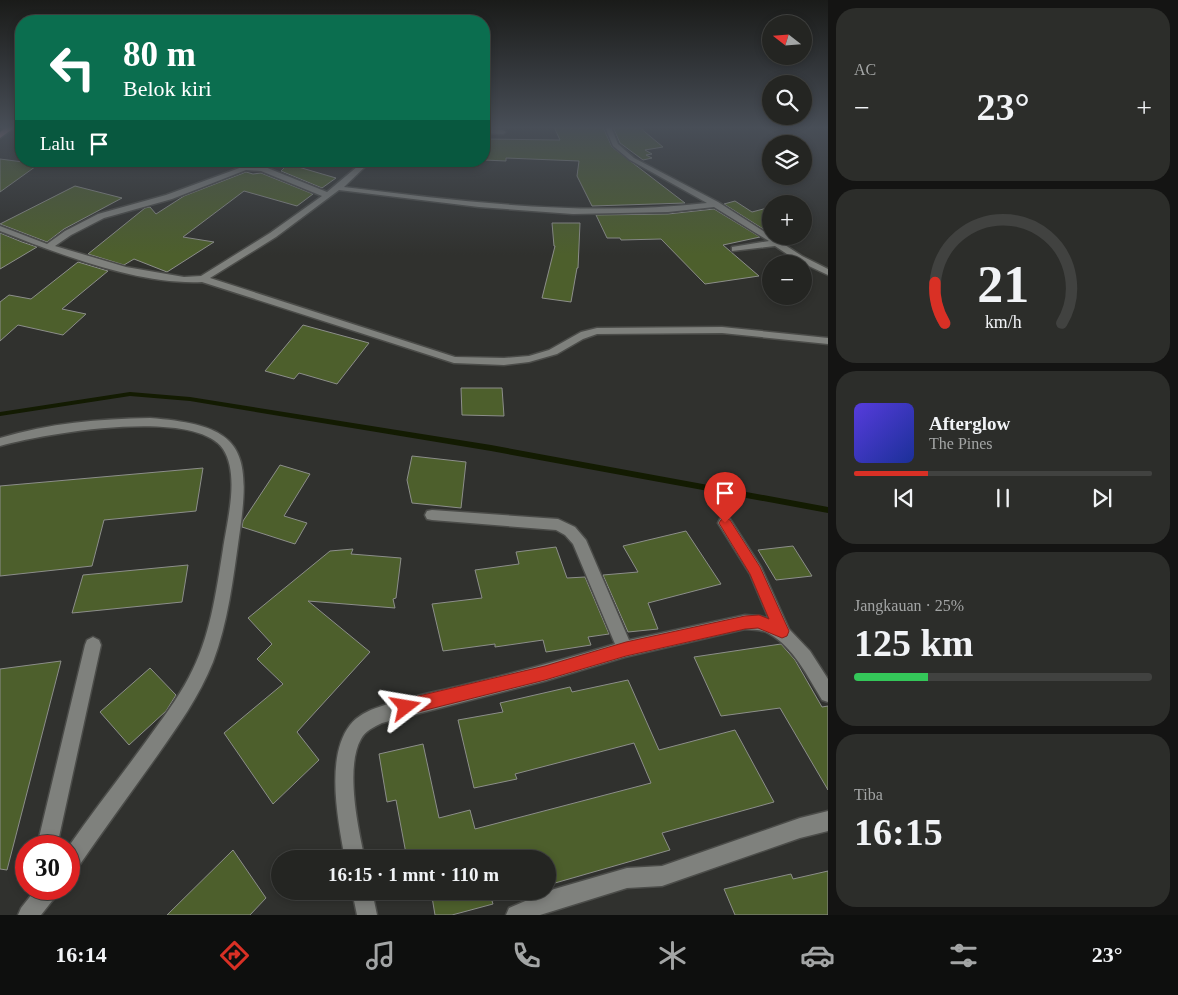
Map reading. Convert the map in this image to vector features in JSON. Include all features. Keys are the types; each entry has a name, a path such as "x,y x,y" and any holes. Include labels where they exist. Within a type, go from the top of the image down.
{"street":[{"path":"48,247 68,233 101,216 169,197 239,170"},
{"path":"264,170 327,195"},
{"path":"203,279 273,235 338,188 358,170"},
{"path":"652,170 715,204 762,233"},
{"path":"338,188 484,206 571,212 628,212 690,208 715,204"},
{"path":"0,228 48,247 125,270 184,280 203,279 454,360 480,362 537,358 588,333 597,331 722,330 828,341"},
{"path":"735,249 762,245"},
{"path":"779,245 799,258 828,272"},
{"path":"0,442 61,428 130,422 184,426 205,430 217,436 226,445 236,467 238,491 223,601 217,630 207,657 185,700 80,847"},
{"path":"432,515 558,525 570,531 579,540 592,567 626,649"},
{"path":"725,523 756,571 782,631"},
{"path":"354,850 346,803 346,766 349,748 354,734 365,723 380,715 545,673 626,649 745,622 759,621 782,631 792,641 828,694"},
{"path":"50,835 93,645"},
{"path":"516,915 551,900 627,878 662,876 800,828 828,821"},
{"path":"30,913 34,900"},
{"path":"30,913 40,900"},
{"path":"364,900 367,915"}],"building":[{"path":"0,170 31,170 0,192"},
{"path":"308,170 336,178 322,188 281,171"},
{"path":"578,170 642,170 685,203 592,206 577,176"},
{"path":"246,172 253,174 261,173 313,194 297,206 244,191 183,237 214,242 167,272 134,259 124,265 88,254 145,208 150,207 156,214 184,196"},
{"path":"75,186 122,198 64,229 47,242 0,224"},
{"path":"735,201 752,212 762,209 762,228 724,204"},
{"path":"714,209 760,237 723,245 759,276 705,284 661,239 621,240 620,238 607,238 596,215 668,214"},
{"path":"552,223 580,223 578,268 571,302 542,298 555,246"},
{"path":"0,233 22,242 37,247 0,269"},
{"path":"78,262 108,271 62,309 86,314 63,335 18,325 0,341 0,302 9,295 31,299"},
{"path":"303,325 369,343 337,384 299,373 294,379 265,371"},
{"path":"461,388 502,388 504,416 462,415"},
{"path":"412,456 466,462 461,508 412,503 407,480"},
{"path":"280,465 310,474 284,516 307,523 295,544 242,527 243,521"},
{"path":"203,468 196,511 104,520 92,566 0,576 0,486"},
{"path":"686,531 721,584 648,603 658,629 628,632 603,575 638,572 623,546"},
{"path":"793,546 812,576 776,580 758,550"},
{"path":"556,547 567,578 585,577 609,634 588,637 591,645 546,652 543,640 495,647 495,644 443,651 432,604 482,598 475,570 519,564 516,552"},
{"path":"353,549 351,554 401,558 396,598 393,599 395,608 308,601 370,652 297,732 319,760 273,804 224,733 283,684 257,659 272,644 248,618 330,551"},
{"path":"188,565 182,602 72,613 83,575"},
{"path":"781,644 795,660 822,707 828,706 828,790 780,708 721,716 694,657"},
{"path":"61,661 7,870 0,869 0,669"},
{"path":"150,668 176,695 166,711 129,745 100,712"},
{"path":"628,680 659,750 735,730 774,802 662,833 670,850 556,883 556,850 405,850 396,800 387,802 379,754 423,744 439,818 470,810 475,829 651,783 634,743 515,774 517,779 474,788 458,720 503,712 500,703 570,687 572,692"},
{"path":"233,850 266,898 250,915 167,915"},
{"path":"828,871 828,915 735,915 724,889 791,874 793,879"},
{"path":"432,900 495,900 492,901 493,904 452,915 435,915"}],"waterway":[{"path":"0,414 130,394 190,399 491,448 828,510"}],"route":[{"path":"406,707 545,673 626,649 745,622 759,621 782,631 756,571 741,545 725,523"}]}
